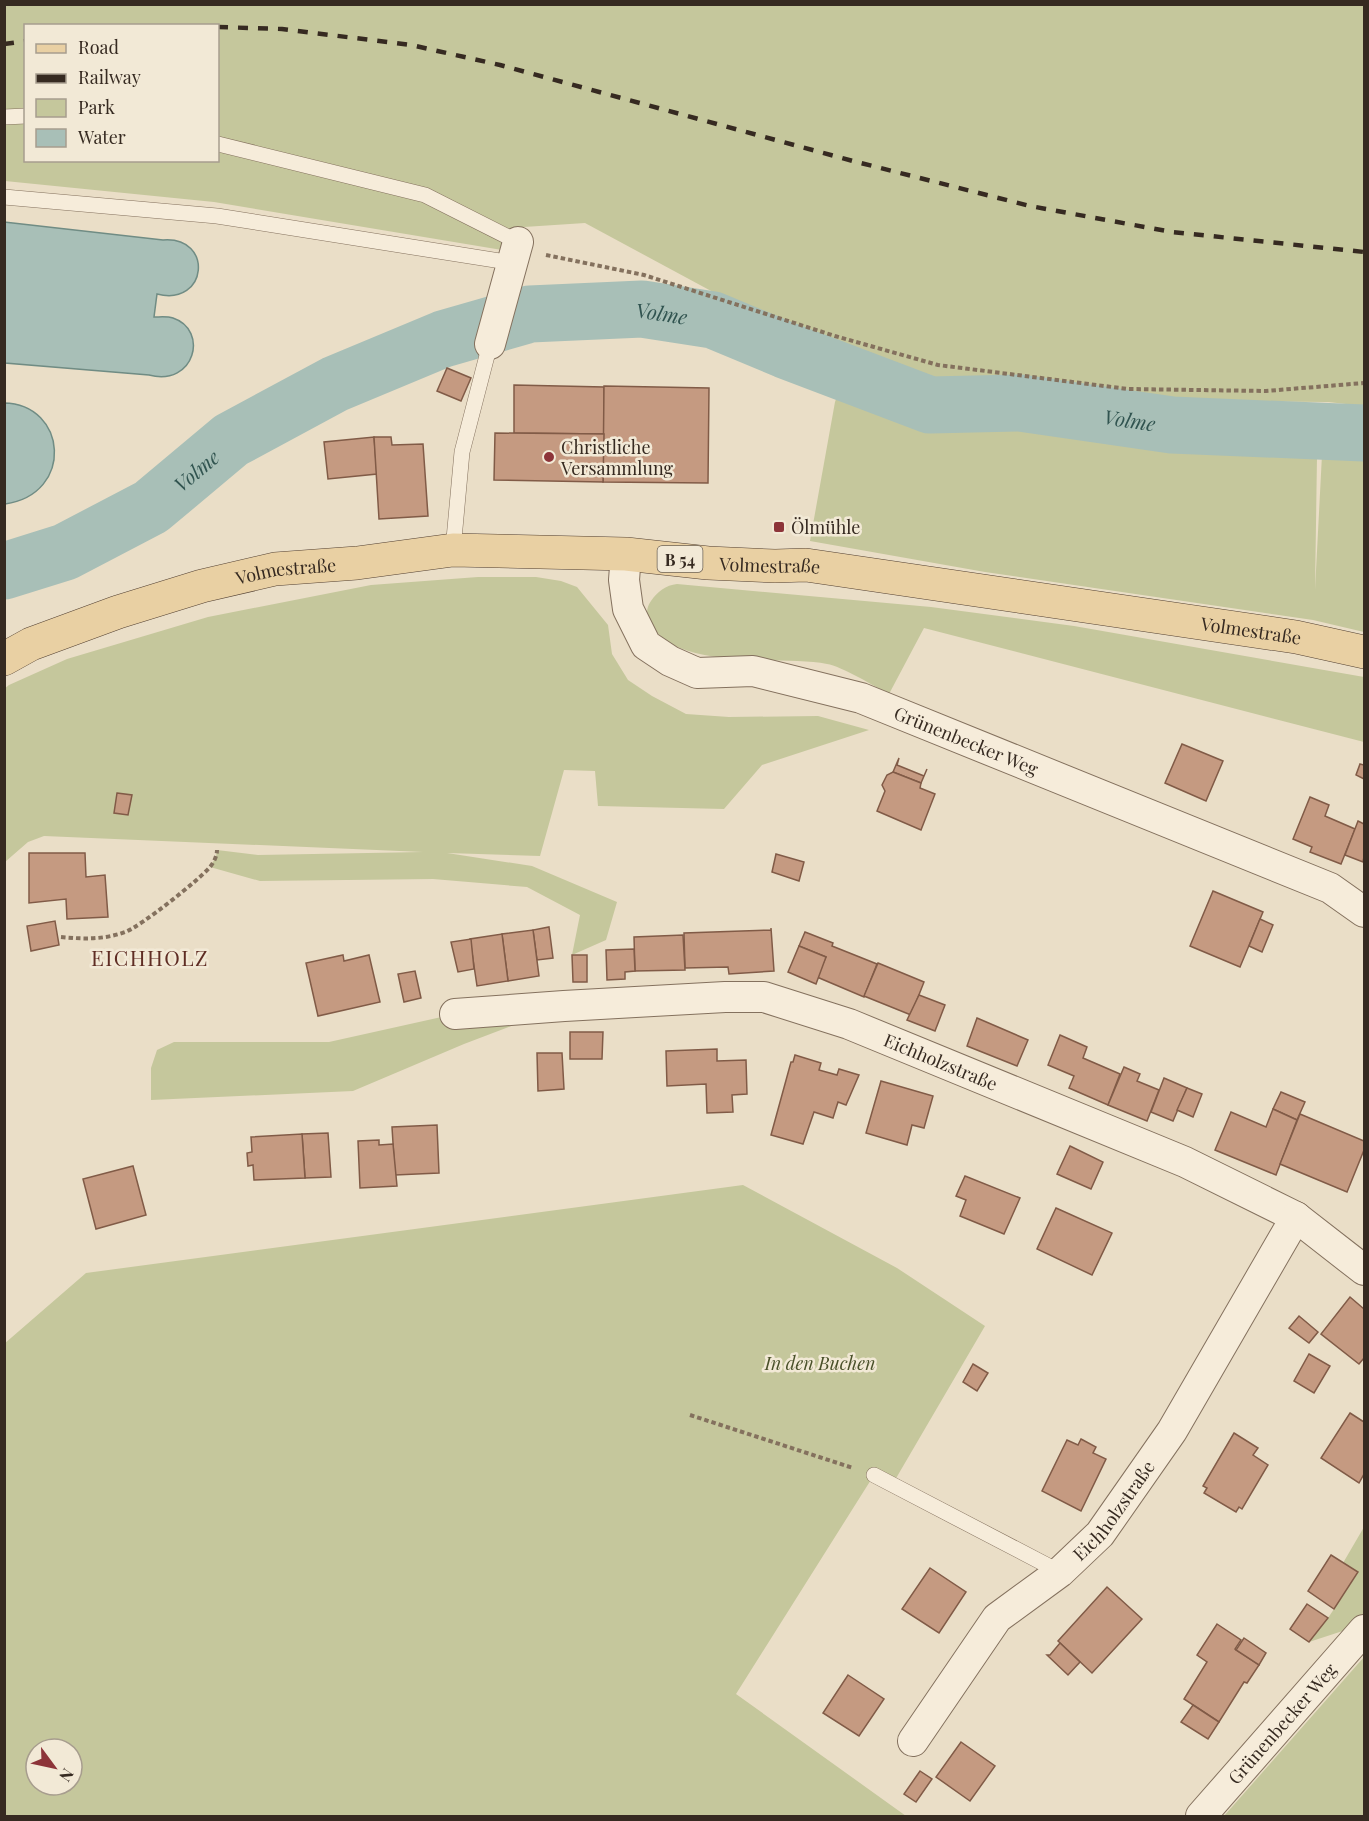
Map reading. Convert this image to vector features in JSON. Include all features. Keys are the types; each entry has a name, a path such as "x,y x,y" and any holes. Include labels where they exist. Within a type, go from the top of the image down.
{"main road":[{"name":"Volmestraße","path":"4,659 31,644 118,612 213,584 275,569 357,563 453,550 626,554 708,562 806,565 1296,637 1365,652"}],"street":[{"path":"490,344 513,263"},
{"name":"Grünenbecker Weg","path":"626,554 624,580 628,609 646,645 670,661 697,673 753,671 861,698 1330,888 1365,912"},
{"name":"Eichholzstraße","path":"455,1014 725,997 764,997 849,1024 1175,1158 1296,1218 1365,1270"},
{"name":"Eichholzstraße","path":"913,1741 997,1618 1060,1572 1100,1533 1172,1431 1296,1218"},
{"name":"Grünenbecker Weg","path":"1201,1816 1365,1630"}],"lane":[{"path":"4,117 24,116"},
{"path":"219,144 425,195 513,263"},
{"path":"4,196 217,216 513,263"},
{"path":"453,550 462,452 490,344"},
{"path":"874,1475 1060,1572"}],"path":[{"path":"513,263 551,257 644,275 824,333 938,365 1128,389 1266,391 1365,383"},
{"path":"61,937 91,940 127,932 173,899 210,867 217,850"},
{"path":"690,1415 874,1475"}],"green space":[{"path":"4,5 1364,5 1364,406 1328,402 1133,400 929,381 789,333 585,223 524,227 508,251 214,202 5,181"},
{"path":"841,385 916,418 1016,409 1062,423 1317,457 1315,590 1324,416 1364,422 1364,632 1313,620 985,572 810,541 835,402"},
{"path":"478,577 536,577 561,581 577,587 608,625 612,654 628,680 686,714 729,717 818,716 869,730 762,765 724,809 598,806 595,771 564,770 540,856 447,853 532,866 617,902 606,940 572,955 580,915 527,887 433,879 260,881 210,867 217,850 258,855 423,852 44,836 28,842 5,862 4,689 9,685 67,659 208,617 371,585"},
{"path":"677,584 931,607 1074,626 1364,677 1364,742 924,628 889,694 849,672 827,664 704,655 681,648 663,638 650,622 647,609 653,598 666,587"},
{"path":"564,1006 464,1044 353,1091 151,1100 151,1068 157,1050 174,1042 329,1042 455,1014"},
{"name":"In den Buchen","path":"743,1185 897,1268 985,1326 895,1480 874,1475 736,1694 906,1816 5,1816 4,1344 86,1273"},
{"path":"1364,1527 1364,1624 1309,1642 1358,1573 1343,1563"},
{"path":"1364,1657 1364,1816 1224,1816"}],"water":[{"path":"4,222 179,242 191,249 197,259 198,270 195,282 187,290 174,295 157,294 154,317 173,318 184,324 191,334 192,356 186,365 177,373 165,376 5,363"},
{"path":"4,403 25,407 41,418 50,433 54,450 52,468 43,484 28,497 5,504"}],"building":[{"path":"447,368 471,378 461,401 437,391"},
{"path":"514,385 604,387 604,434 514,433"},
{"path":"604,386 709,388 708,483 603,482"},
{"name":"Christliche Versammlung","path":"495,433 604,434 603,482 494,480"},
{"path":"374,437 377,474 328,479 324,442"},
{"path":"374,437 391,437 392,445 423,444 428,516 379,519"},
{"path":"1182,744 1223,761 1206,801 1165,783"},
{"path":"899,758 897,765 924,776 921,783 893,772"},
{"path":"1360,764 1364,765 1364,779 1356,775"},
{"path":"893,772 921,783 920,788 935,794 921,830 877,811 885,791 882,785 887,775"},
{"path":"117,793 132,795 128,815 114,813"},
{"path":"1310,797 1329,805 1325,816 1355,829 1341,864 1310,852 1312,847 1293,839"},
{"path":"1358,821 1364,824 1363,862 1345,855"},
{"path":"29,853 85,853 86,877 105,875 108,917 67,919 66,899 29,903"},
{"path":"776,854 804,862 799,881 772,872"},
{"path":"1213,891 1263,912 1240,967 1190,946"},
{"path":"1260,919 1273,925 1262,952 1249,946"},
{"path":"55,921 59,945 31,951 27,926"},
{"path":"549,927 553,958 537,960 533,930"},
{"path":"771,928 774,971 729,974 728,967 685,968 684,933 771,930"},
{"path":"533,930 539,976 508,981 502,934"},
{"path":"805,932 833,943 832,946 877,964 864,997 817,977 826,957 799,946"},
{"path":"502,934 508,981 477,986 470,939"},
{"path":"683,935 685,970 635,971 634,937"},
{"path":"471,939 474,969 458,972 451,942"},
{"path":"799,946 826,957 816,984 788,972"},
{"path":"634,949 635,971 625,972 625,979 607,980 606,950"},
{"path":"343,955 344,961 369,955 380,1002 318,1016 306,963"},
{"path":"572,955 587,955 587,982 573,982"},
{"path":"878,963 924,982 911,1015 864,996"},
{"path":"415,971 421,998 404,1002 398,974"},
{"path":"919,995 945,1005 935,1031 907,1020"},
{"path":"977,1018 1028,1040 1017,1066 967,1046"},
{"path":"570,1032 603,1032 602,1059 570,1059"},
{"path":"1060,1035 1087,1047 1083,1058 1120,1074 1108,1105 1069,1088 1074,1076 1048,1065"},
{"path":"717,1049 717,1061 746,1060 747,1094 732,1095 733,1112 707,1113 706,1084 667,1086 666,1051"},
{"path":"537,1053 562,1053 564,1089 538,1091"},
{"path":"795,1055 821,1063 819,1070 837,1075 839,1069 859,1075 846,1105 838,1102 833,1118 814,1112 803,1144 771,1135 791,1062"},
{"path":"1124,1067 1140,1074 1137,1081 1159,1090 1147,1121 1108,1105"},
{"path":"1164,1078 1187,1088 1173,1121 1151,1112"},
{"path":"881,1081 933,1096 924,1128 912,1125 907,1145 866,1133"},
{"path":"1187,1088 1202,1094 1193,1117 1177,1110"},
{"path":"1281,1092 1305,1102 1297,1120 1273,1109"},
{"path":"1273,1109 1297,1120 1276,1175 1215,1150 1231,1112 1266,1127"},
{"path":"1300,1114 1364,1141 1364,1150 1347,1192 1280,1164"},
{"path":"437,1125 439,1173 395,1175 392,1127"},
{"path":"328,1133 331,1177 305,1178 302,1134"},
{"path":"302,1134 305,1178 254,1180 253,1165 248,1166 247,1153 252,1152 251,1137"},
{"path":"379,1140 379,1145 393,1144 397,1186 360,1188 358,1141"},
{"path":"1070,1146 1103,1162 1091,1189 1057,1174"},
{"path":"133,1166 146,1215 96,1229 83,1179"},
{"path":"965,1176 1020,1198 1004,1234 960,1216 966,1200 956,1196"},
{"path":"1056,1208 1112,1233 1092,1275 1037,1249"},
{"path":"1350,1297 1364,1309 1364,1358 1359,1364 1321,1334"},
{"path":"1299,1316 1318,1332 1309,1343 1289,1328"},
{"path":"1309,1354 1330,1366 1314,1393 1294,1381"},
{"path":"973,1364 988,1373 977,1391 963,1382"},
{"path":"1350,1413 1364,1422 1364,1474 1359,1483 1321,1458"},
{"path":"1234,1433 1258,1448 1253,1455 1268,1465 1242,1509 1239,1507 1236,1512 1204,1493 1207,1488 1203,1486"},
{"path":"1081,1439 1096,1447 1093,1453 1106,1459 1081,1511 1042,1491 1067,1440 1078,1445"},
{"path":"1331,1555 1358,1572 1334,1609 1308,1591"},
{"path":"930,1568 966,1592 939,1633 902,1609"},
{"path":"1107,1587 1142,1619 1092,1673 1058,1641"},
{"path":"1307,1604 1328,1618 1309,1642 1290,1629"},
{"path":"1217,1624 1241,1640 1235,1649 1259,1665 1247,1683 1244,1682 1219,1722 1184,1699 1207,1662 1197,1655"},
{"path":"1244,1638 1266,1653 1259,1665 1236,1650"},
{"path":"1060,1643 1080,1662 1068,1675 1047,1655 1050,1655"},
{"path":"848,1675 884,1699 859,1736 823,1713"},
{"path":"1193,1705 1219,1722 1208,1739 1181,1722"},
{"path":"961,1742 995,1766 970,1801 936,1777"},
{"path":"920,1771 932,1779 916,1802 904,1794"}],"waterway":[{"name":"Volme","path":"4,571 65,552 151,507 231,440 335,384 443,339 530,314 642,309 713,320 930,405 1020,403 1172,425 1364,433"}],"railway":[{"path":"219,27 282,29 411,45 500,65 853,161 1030,206 1172,232 1364,252"},
{"path":"4,44 24,41"}],"place":[{"name":"Christliche Versammlung","path":"549,457"},
{"name":"Ölmühle","path":"779,527"}],"district":[{"name":"EICHHOLZ","path":"150,957"}]}
